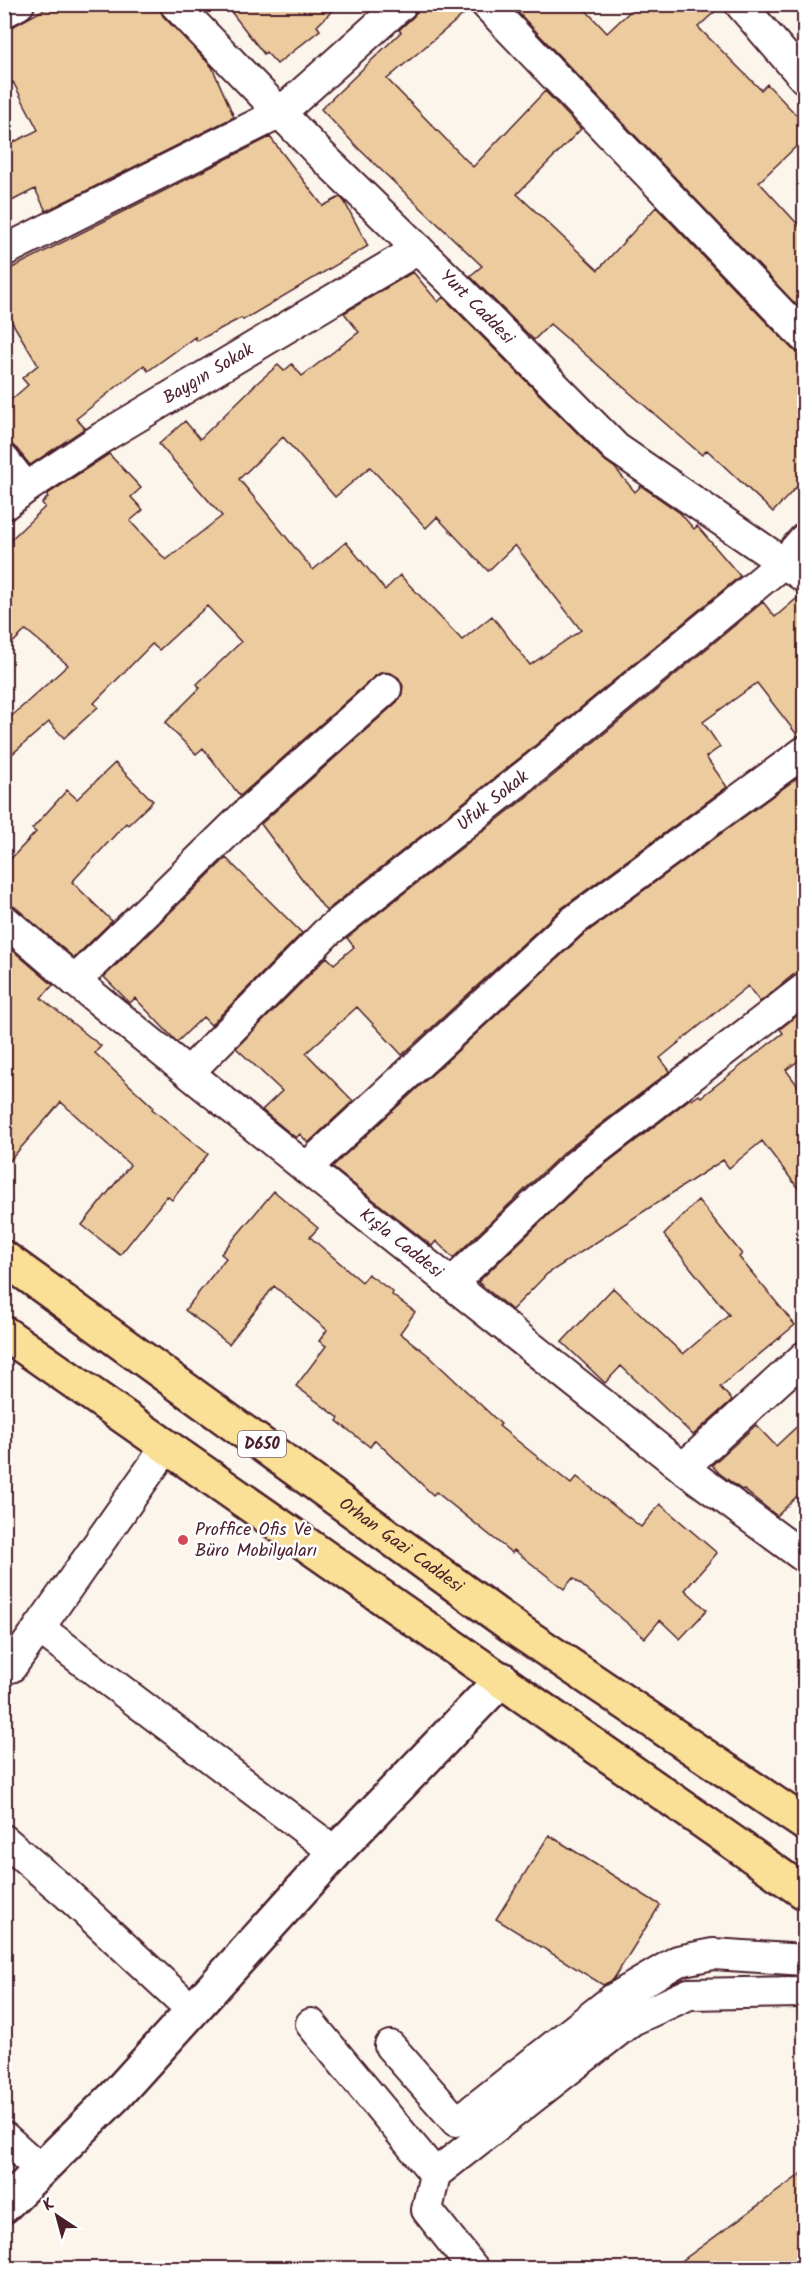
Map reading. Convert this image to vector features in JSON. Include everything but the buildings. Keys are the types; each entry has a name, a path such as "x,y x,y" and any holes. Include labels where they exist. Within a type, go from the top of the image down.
{"main road":[{"name":"Orhan Gazi Caddesi","path":"4,1258 519,1631 804,1823"},
{"path":"4,1333 804,1892"}],"street":[{"path":"4,12 19,4"},
{"name":"Yurt Caddesi","path":"176,4 280,113 616,448 794,570"},
{"path":"4,251 280,113 402,4"},
{"path":"486,4 804,337"},
{"path":"740,4 804,78"},
{"name":"Baygın Sokak","path":"16,496 113,431 418,249"},
{"path":"4,460 16,496"},
{"name":"Ufuk Sokak","path":"189,1072 326,933 537,766 794,570 804,539"},
{"path":"75,981 247,813 386,689"},
{"path":"306,1168 572,922 804,752"},
{"name":"Kışla Caddesi","path":"4,920 75,981 306,1168 683,1468 804,1557"},
{"path":"452,1283 575,1166 804,989"},
{"path":"683,1468 804,1357"},
{"path":"4,1663 11,1667 166,1446"},
{"path":"39,1628 335,1852"},
{"path":"4,2206 116,2095 335,1852 502,1679"},
{"path":"4,1840 66,1893 192,2010"},
{"path":"390,2046 456,2121 612,2000 678,1961 713,1954 804,1960 804,1957"},
{"path":"473,2268 427,2210 435,2174 632,2020 689,1994 804,1992"},
{"path":"311,2024 435,2174"},
{"path":"4,2137 41,2170"}],"place":[{"name":"Proffice Ofis Ve Büro Mobilyaları","path":"183,1540"}]}
